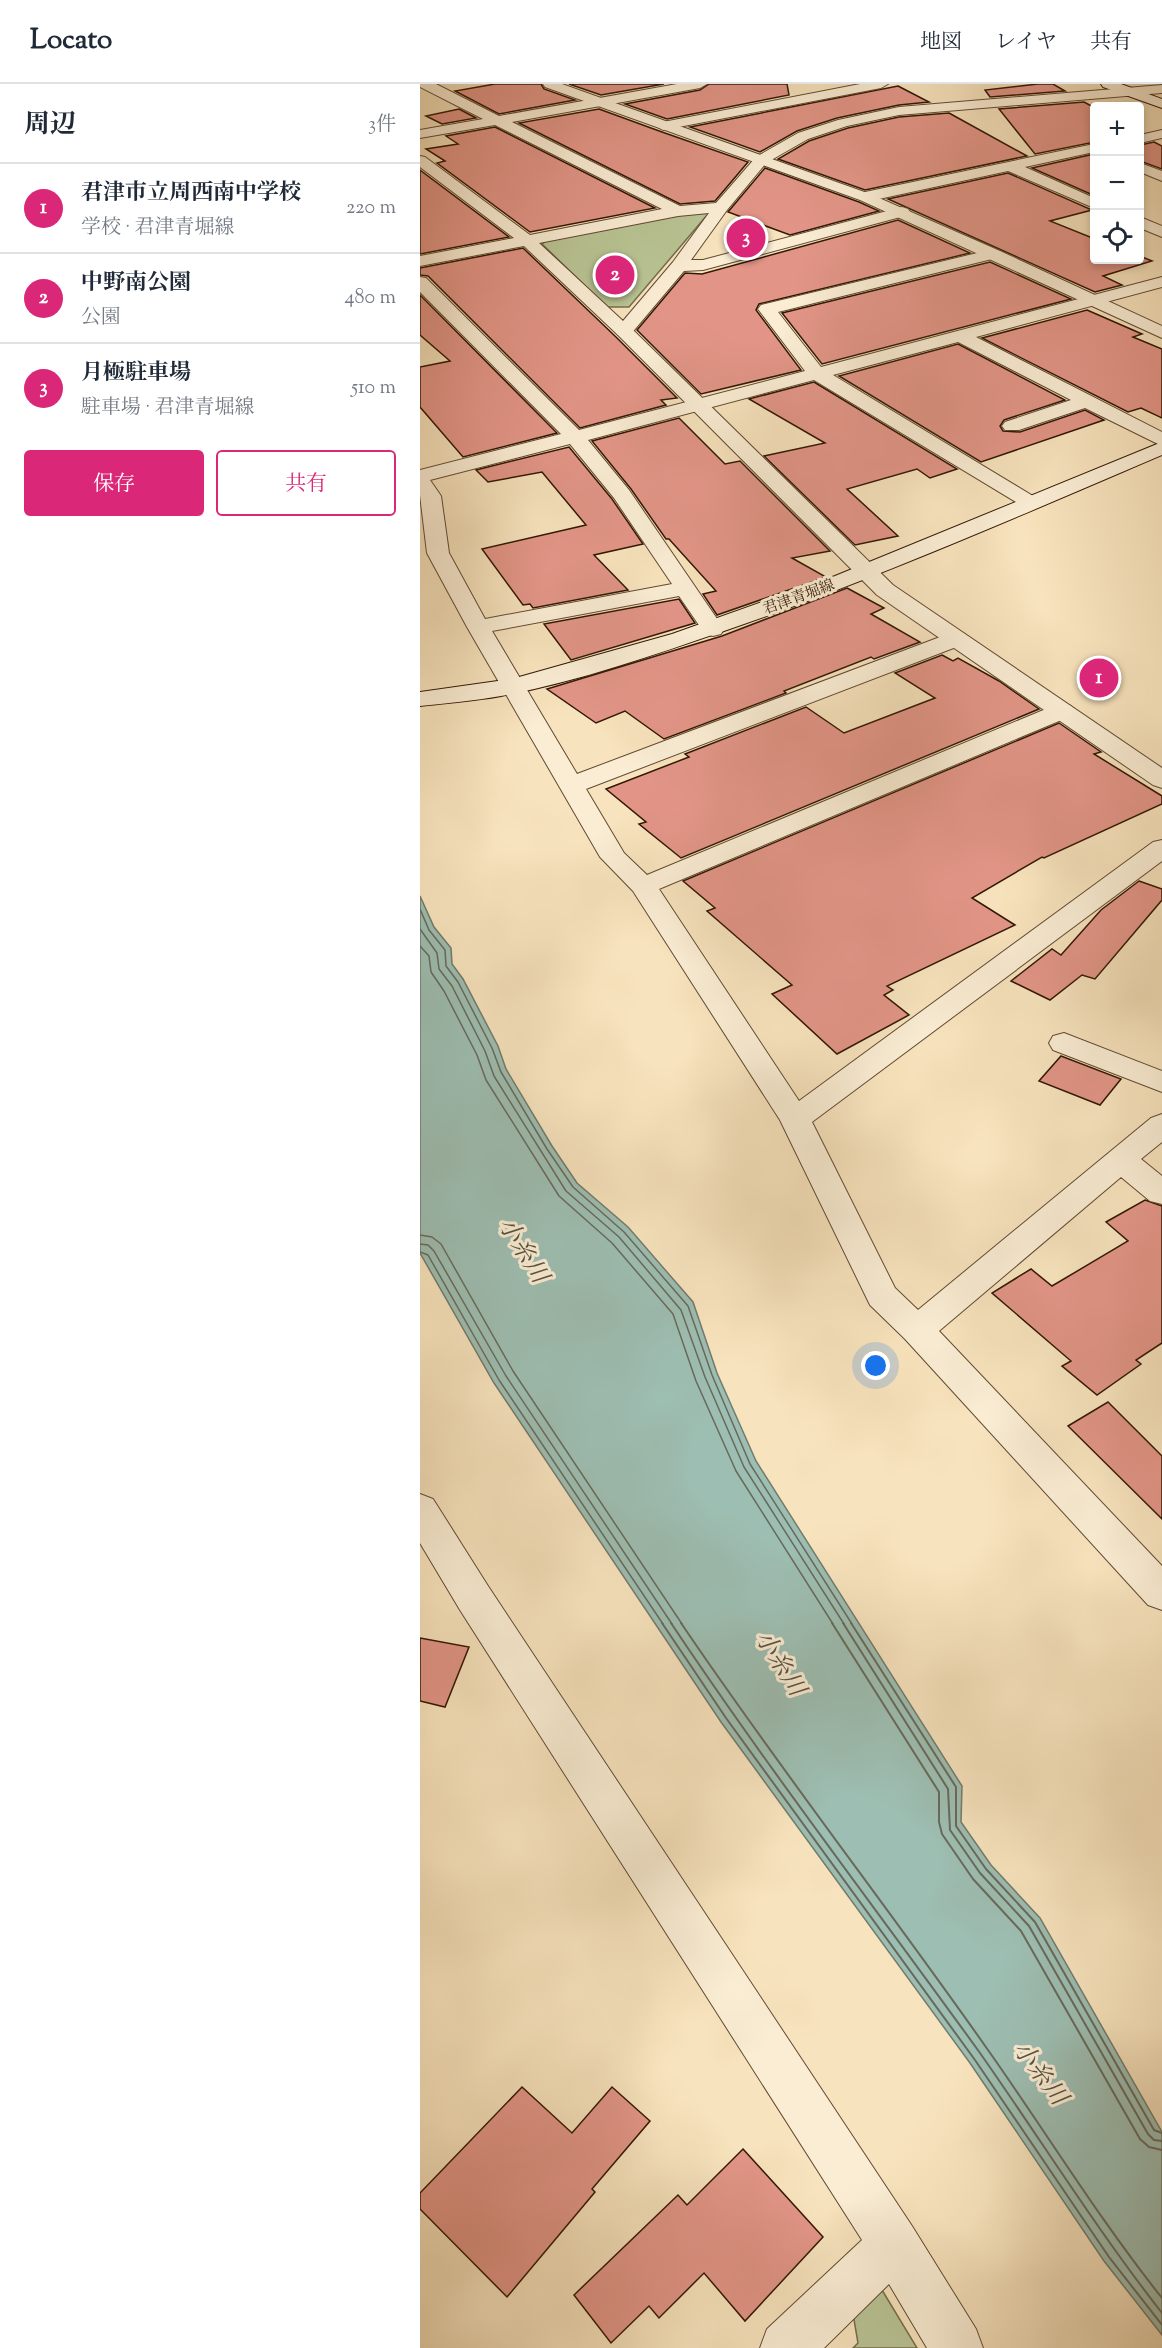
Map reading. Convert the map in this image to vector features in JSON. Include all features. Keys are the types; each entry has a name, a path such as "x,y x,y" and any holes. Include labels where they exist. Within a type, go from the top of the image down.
{"street":[{"path":"425,84 678,211"},
{"path":"550,84 902,212 1162,333"},
{"path":"420,134 700,84"},
{"path":"663,126 880,84"},
{"path":"1108,84 1146,90 1162,89"},
{"path":"624,332 679,266 721,207 761,160 803,136 843,123 899,111 1009,102 1129,88 1162,104"},
{"path":"1146,90 1162,96"},
{"path":"430,100 452,96"},
{"path":"1009,102 1039,116"},
{"path":"1144,138 1162,134"},
{"path":"865,197 1090,149"},
{"path":"420,160 527,240 624,332 885,590 1162,780"},
{"path":"1010,166 1090,200"},
{"path":"1144,169 1162,176"},
{"path":"420,261 678,211 721,207"},
{"path":"679,266 703,265 902,212"},
{"path":"1144,224 1162,232"},
{"path":"994,254 767,309 817,374 1031,503"},
{"path":"420,282 575,437 622,494 713,629"},
{"path":"1162,282 420,478 431,496 438,553 478,627 613,857 644,886 795,1119 882,1296 917,1330 1162,1593"},
{"path":"959,335 1162,440"},
{"path":"1012,426 1087,401"},
{"name":"君津青堀線","path":"420,699 513,686 713,629 866,573 1162,448"},
{"path":"478,627 686,588"},
{"path":"572,785 956,639"},
{"path":"644,886 1062,711"},
{"path":"795,1119 1162,848"},
{"path":"1064,1042 1162,1082"},
{"path":"917,1330 1162,1125"},
{"path":"1121,1160 1162,1194"},
{"path":"420,1510 474,1598 894,2244 957,2348"},
{"path":"786,2348 894,2244"}],"green space":[{"path":"704,211 708,214 629,307 607,307 542,244 548,240"},
{"path":"882,2290 917,2348 853,2348 858,2343 850,2296"}],"water":[{"name":"小糸川","path":"420,896 434,927 451,948 452,964 463,979 498,1046 506,1069 552,1146 577,1183 628,1227 693,1302 717,1373 756,1461 962,1786 961,1822 991,1865 1040,1918 1162,2132 1162,2335 1104,2261 970,2063 721,1722 494,1383 420,1253"}],"building":[{"path":"495,84 541,84 544,89 575,100 499,114 455,91"},
{"path":"569,84 664,84 601,95"},
{"path":"709,84 787,84 789,95 667,119 625,104 700,90"},
{"path":"1053,84 1065,91 990,97 985,90"},
{"path":"898,86 929,102 899,105 837,118 797,131 760,152 690,127"},
{"path":"1084,102 1090,105 1090,143 1035,154 999,109"},
{"path":"459,109 476,118 442,124 426,116"},
{"path":"599,109 748,162 715,201 680,204 519,123"},
{"path":"949,113 1027,156 865,190 778,159 809,141 848,128 899,117"},
{"path":"495,127 655,208 530,232 437,163 445,161 426,149 458,144 446,136"},
{"path":"1154,142 1162,146 1162,169 1144,162 1144,144"},
{"path":"1090,155 1090,194 1032,168"},
{"path":"765,168 879,211 790,235 728,212"},
{"path":"420,170 509,237 420,254"},
{"path":"1008,173 1090,209 1050,221 1090,237 1090,264 1142,264 1103,276 1122,285 1095,292 888,199"},
{"path":"898,220 970,253 759,304 756,310 801,370 701,394 637,330 685,273 702,274"},
{"path":"523,248 677,398 661,400 666,405 580,428 428,276 420,275 420,268"},
{"path":"1144,258 1152,261 1144,263"},
{"path":"990,262 1071,299 822,364 782,313"},
{"path":"420,295 557,433 463,457 420,407 420,367 450,361 420,335"},
{"path":"1087,310 1142,334 1133,337 1162,349 1162,418 1141,408 1128,412 982,338"},
{"path":"958,344 1065,400 1004,420 1000,426 1003,431 1020,432 1085,410 1104,420 981,462 839,376"},
{"path":"814,382 957,469 930,478 917,469 847,489 898,536 855,545 764,456 825,443 749,399"},
{"path":"679,418 725,464 740,461 830,551 792,558 826,577 717,615 703,594 716,591 669,539 666,539 631,489 592,441"},
{"path":"569,447 612,499 643,544 594,555 628,590 533,608 530,604 523,605 482,549 586,525 542,472 488,482 476,470"},
{"path":"847,588 884,608 871,614 920,642 874,659 871,657 784,691 786,693 664,739 625,711 596,723 547,689 722,636"},
{"path":"679,599 695,623 571,660 544,624"},
{"path":"942,655 953,661 958,658 999,681 1039,709 681,858 639,824 646,822 606,789 689,757 685,754 806,707 844,733 935,698 895,673"},
{"path":"1059,723 1101,752 1094,754 1162,796 1162,804 1042,857 972,898 1015,925 887,986 893,990 884,995 909,1015 837,1054 772,994 792,985 707,911 715,908 683,881"},
{"path":"1139,881 1162,889 1162,900 1095,979 1082,975 1050,1000 1011,981 1052,949 1061,955 1101,910"},
{"path":"1061,1056 1121,1079 1100,1105 1039,1081"},
{"path":"1145,1200 1162,1206 1162,1343 1136,1360 1141,1364 1097,1395 1062,1366 1071,1361 992,1293 1031,1269 1052,1286 1128,1241 1106,1222"},
{"path":"1108,1402 1162,1456 1162,1519 1068,1426"},
{"path":"420,1638 469,1647 445,1707 420,1701"},
{"path":"522,2087 572,2133 612,2087 650,2121 592,2189 595,2192 507,2297 420,2209 420,2193"},
{"path":"743,2149 823,2237 745,2321 704,2273 659,2318 649,2306 611,2343 574,2295 678,2195 687,2205"}],"place":[{"name":"月極駐車場","path":"746,238"},
{"name":"中野南公園","path":"615,275"},
{"name":"君津市立周西南中学校","path":"1099,678"}]}
